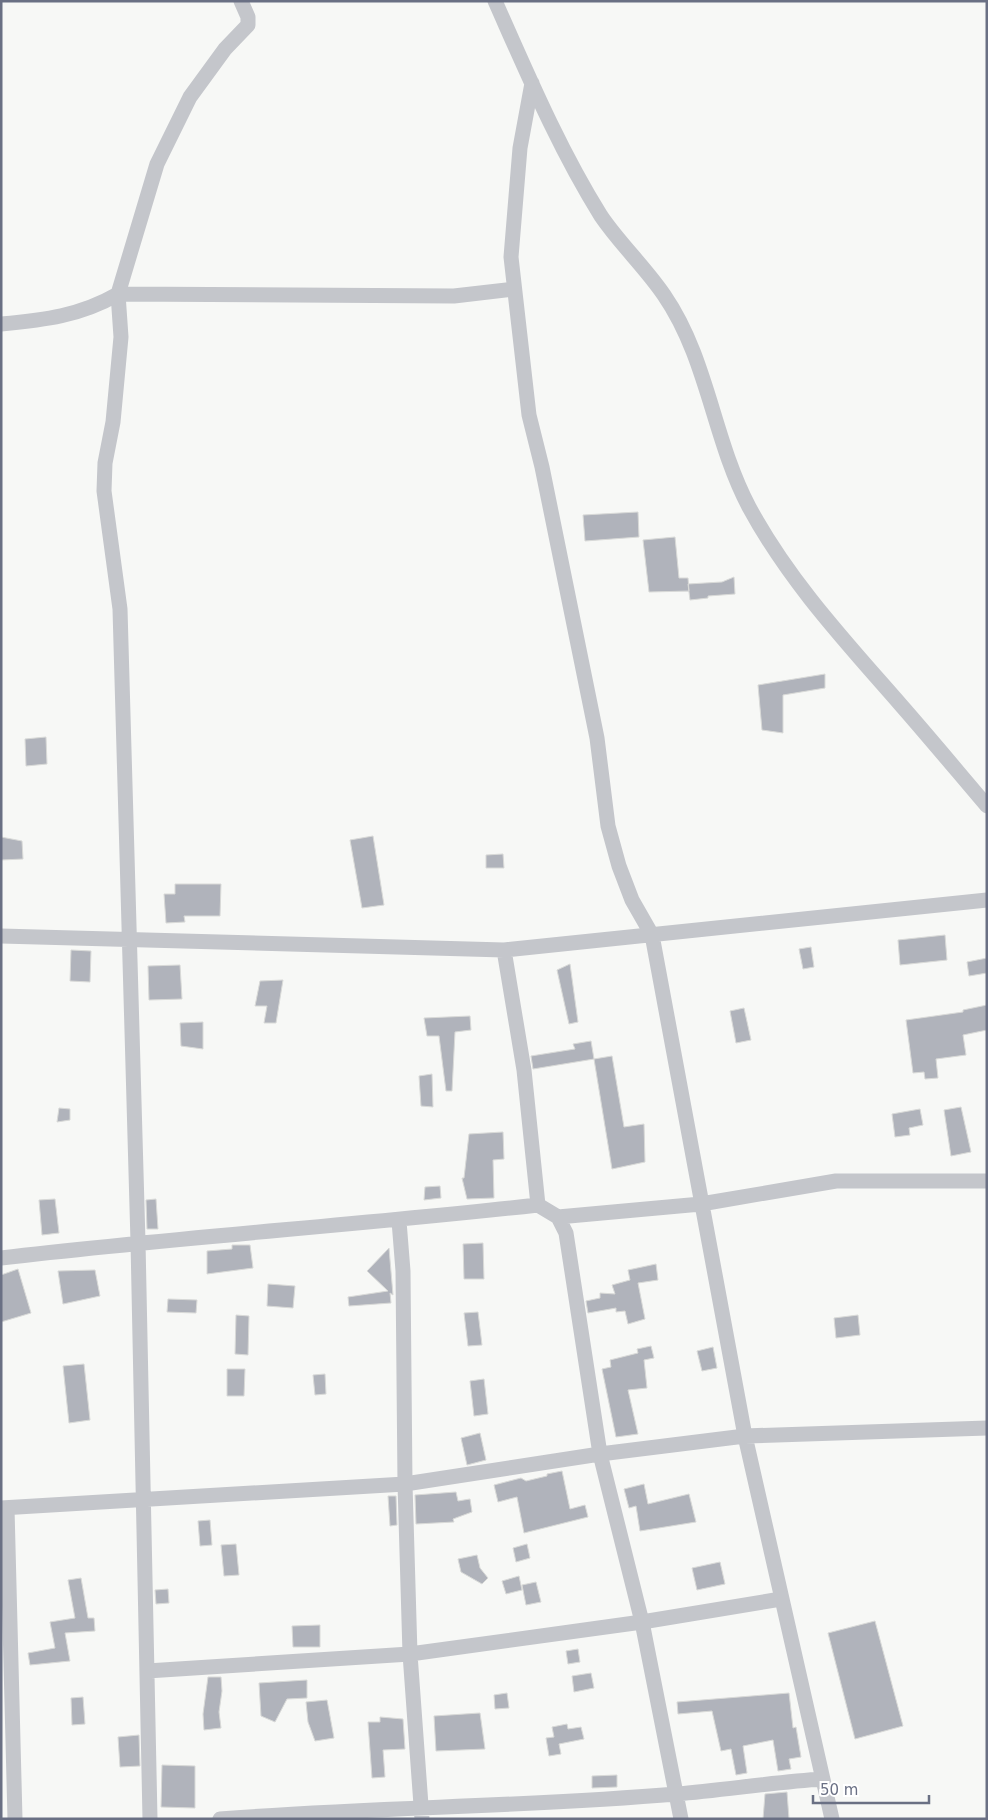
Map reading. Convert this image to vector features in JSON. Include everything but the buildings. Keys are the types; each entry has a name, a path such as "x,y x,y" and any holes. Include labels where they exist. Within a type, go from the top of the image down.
{"street":[{"path":"150,1819 138,1242 120,609 104,491 105,463 113,422 121,337 118,294 157,164 190,97 225,49 248,25 248,17 241,1"},
{"path":"495,1 563,147 601,215 629,254 664,295 695,354 732,473 775,548 832,628 987,806"},
{"path":"532,83 520,148 511,257 529,415 542,467 597,738 608,826 619,866 632,900 652,935 745,1436 832,1819"},
{"path":"1,324 58,318 101,304 118,294 454,296 514,289"},
{"path":"1,936 504,950 987,900"},
{"path":"504,950 524,1070 538,1205"},
{"path":"558,1217 701,1204 836,1181 987,1181"},
{"path":"1,1258 138,1242 399,1221 538,1205 558,1217 566,1233 600,1454 642,1622 682,1819"},
{"path":"399,1221 402,1271 410,1654 422,1814"},
{"path":"15,1819 4,1508 143,1498 405,1484 600,1454 745,1436 987,1428"},
{"path":"147,1671 410,1654 642,1622 781,1599"},
{"path":"220,1819 286,1814 422,1814 677,1794 823,1779"}]}
